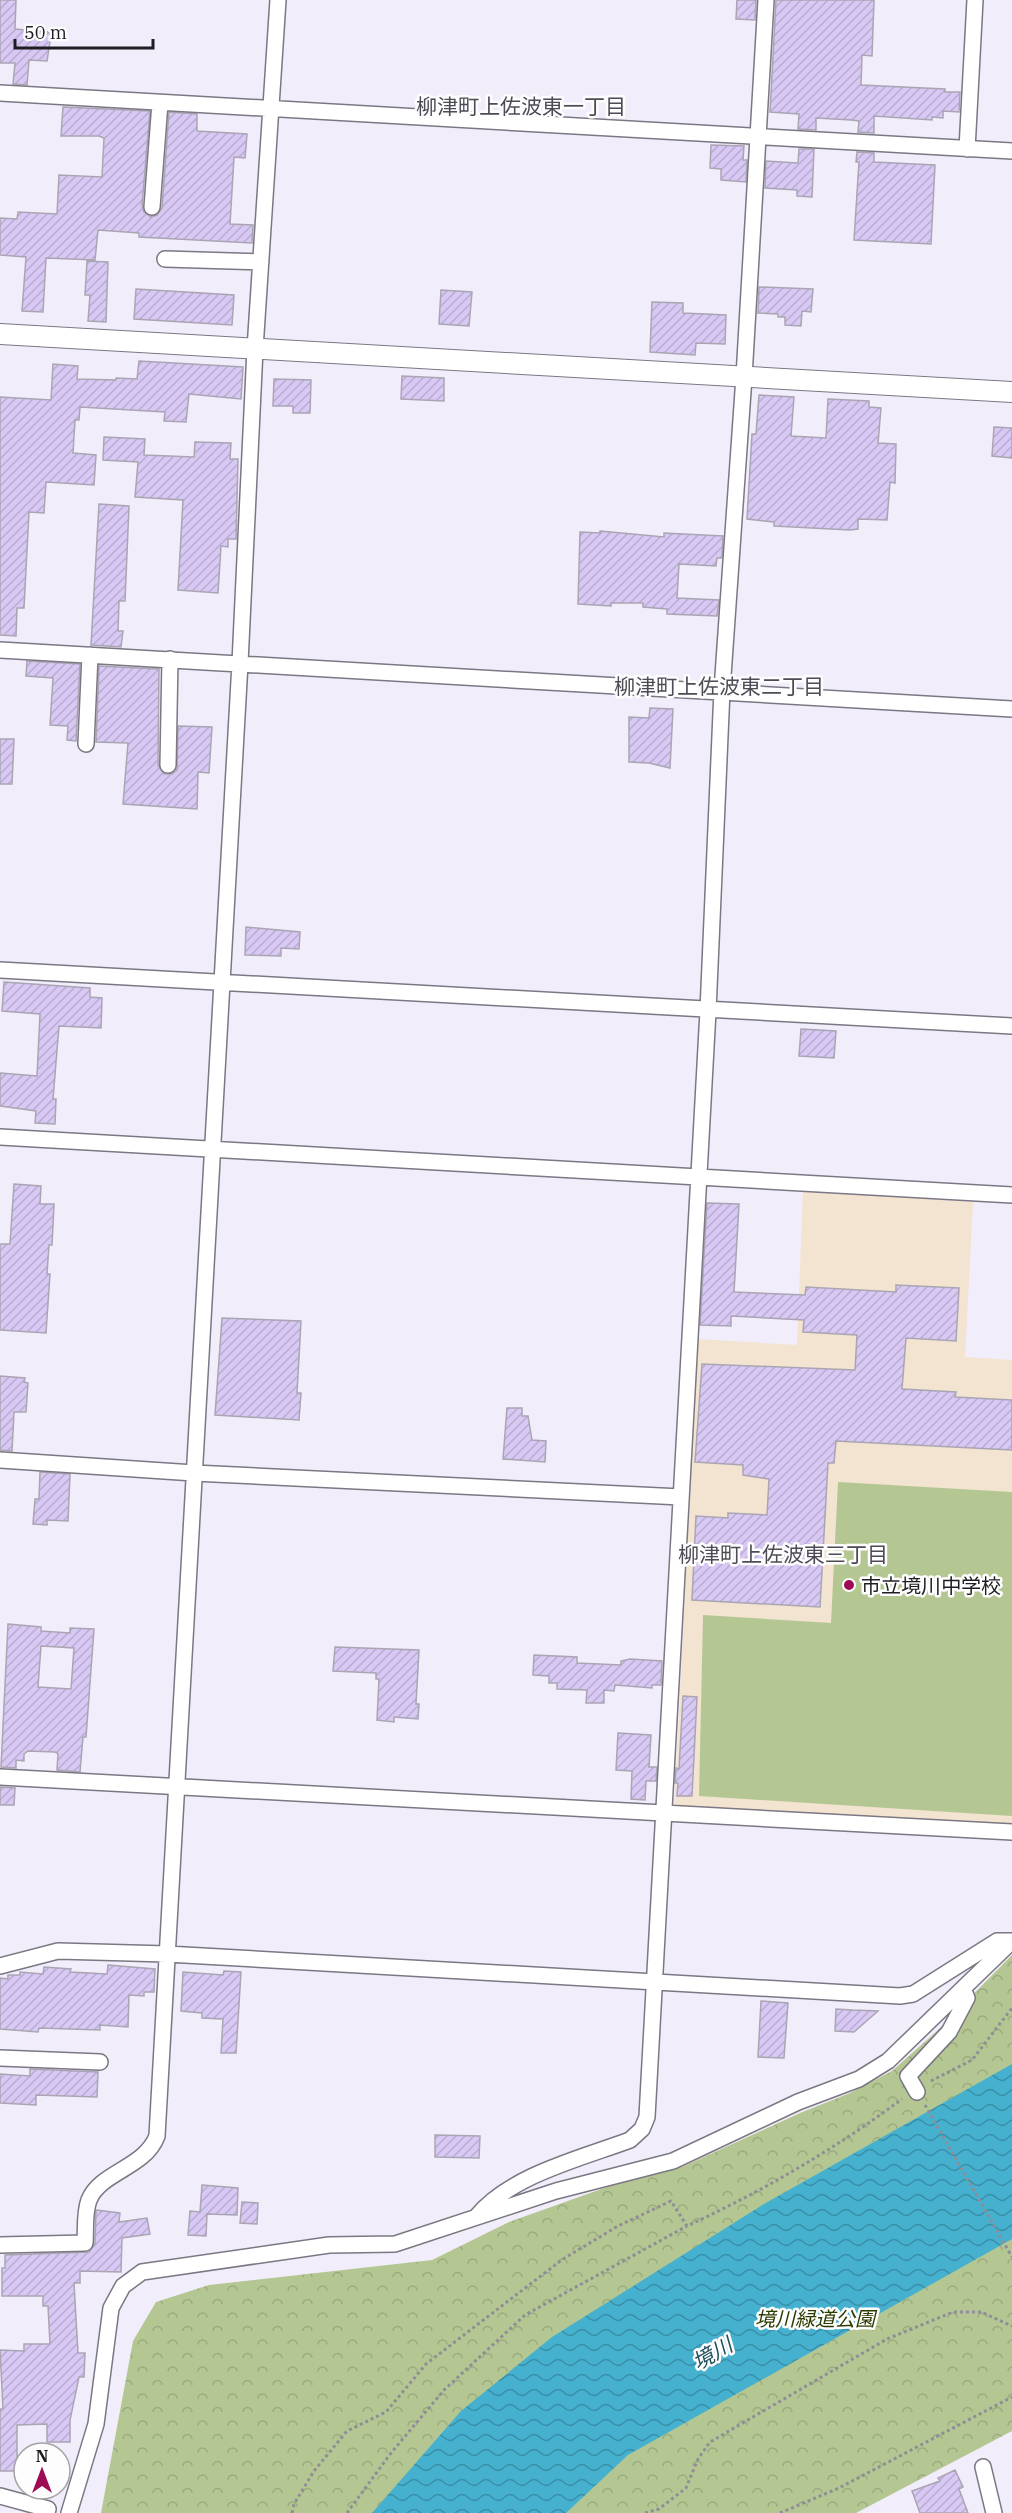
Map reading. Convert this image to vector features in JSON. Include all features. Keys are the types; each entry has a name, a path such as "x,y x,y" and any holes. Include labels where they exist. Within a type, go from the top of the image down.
{"street":[{"path":"0,2246 85,2243 89,2200 96,2190 143,2157 157,2136 240,663 255,348 278,0"},
{"path":"477,2216 488,2203 535,2175 630,2140 642,2129 647,2117 708,1011 722,690 744,377 766,0"},
{"path":"967,148 975,0"},
{"path":"0,93 1012,151"},
{"path":"152,207 160,103"},
{"path":"165,259 261,262"},
{"path":"0,334 1012,392"},
{"path":"0,650 722,690 1012,709"},
{"path":"86,744 90,655"},
{"path":"168,765 170,659"},
{"path":"0,970 708,1011 1012,1026"},
{"path":"0,1137 1012,1195"},
{"path":"0,1460 194,1473 681,1497"},
{"path":"0,1777 1012,1832"},
{"path":"0,1966 58,1951 166,1954 900,1996 913,1994 997,1941 1012,1941"},
{"path":"69,2513 96,2424 111,2308 123,2286 142,2272 329,2245 395,2244 477,2216 673,2161 798,2102 859,2079 888,2061 1012,1941"},
{"path":"916,2090 908,2076 949,2032 967,1998 963,1989"},
{"path":"0,2058 100,2062"},
{"path":"983,2467 994,2513"},
{"path":"0,2496 48,2509 47,2513"}],"path":[{"path":"347,2513 391,2453 444,2390 525,2315 687,2226 756,2194 873,2121 916,2090 972,2060 1012,2008"},
{"path":"916,2090 1012,2257"},
{"path":"292,2513 294,2504 314,2471 347,2431 386,2412 426,2364 563,2259 618,2226 671,2201 687,2226"},
{"path":"645,2513 659,2509 686,2488 698,2459 710,2442 887,2339 953,2312 981,2312 1012,2326"},
{"path":"780,2513 839,2488 1012,2397"}],"shaded area":[{"name":"市立境川中学校","path":"803,1190 973,1202 965,1357 1012,1360 1012,1829 674,1810 698,1339 797,1345"}],"green space":[{"path":"838,1482 1012,1492 1012,1816 699,1796 703,1615 831,1623"},
{"name":"境川緑道公園","path":"1012,1955 1012,2431 856,2513 101,2513 133,2341 156,2302 209,2285 432,2260 509,2222 621,2182 682,2167 800,2113 850,2093 892,2071 937,2031"}],"water":[{"name":"境川","path":"1012,2064 1012,2239 628,2455 566,2513 372,2513 461,2411 552,2337 764,2204"}],"building":[{"path":"0,0 16,0 15,29 49,32 51,35 47,61 29,60 27,85 13,84 15,63 0,63"},
{"path":"737,0 756,0 755,20 736,19"},
{"path":"776,0 874,0 872,56 862,55 861,85 945,89 945,92 960,92 959,112 943,111 943,118 932,117 932,120 874,116 874,133 858,132 859,121 816,118 816,130 798,129 799,114 770,112"},
{"path":"63,107 150,111 142,206 144,212 151,217 157,215 162,208 169,112 197,114 197,131 247,134 245,158 234,157 230,224 253,225 252,243 139,237 139,233 98,230 95,260 46,258 43,312 22,311 26,257 0,255 0,218 17,219 18,212 57,214 59,175 102,177 104,138 61,136"},
{"path":"711,145 744,146 743,160 747,160 746,182 721,180 721,169 710,168"},
{"path":"799,149 814,149 812,197 797,196 797,190 765,188 766,161 798,163"},
{"path":"857,152 874,153 874,162 935,165 931,244 854,240 859,162 856,162"},
{"path":"87,261 108,262 106,322 88,321 90,295 85,295"},
{"path":"759,287 813,289 811,312 802,311 801,326 785,325 785,317 778,317 778,314 758,313"},
{"path":"136,289 234,295 232,325 134,319"},
{"path":"441,290 472,292 469,326 439,324"},
{"path":"652,302 683,303 683,313 726,315 725,344 696,343 695,355 650,352"},
{"path":"139,361 243,367 241,399 189,394 186,422 164,421 165,412 80,407 79,420 75,420 73,453 96,455 94,485 46,482 44,513 29,512 24,608 17,608 16,636 0,635 0,397 51,400 53,364 78,366 77,379 116,380 116,378 137,379"},
{"path":"402,376 444,378 444,401 401,399"},
{"path":"274,379 311,380 310,413 293,413 293,406 273,406"},
{"path":"759,395 794,397 791,436 826,438 828,399 869,401 869,407 881,408 878,443 896,444 895,483 890,482 887,520 858,519 858,529 850,530 774,526 774,522 747,519 752,434 756,434"},
{"path":"994,427 1012,428 1012,458 992,456"},
{"path":"104,437 145,439 144,455 194,457 195,442 231,443 230,459 238,459 236,539 228,539 228,547 221,546 218,593 178,590 183,500 135,497 138,462 103,460"},
{"path":"99,504 129,506 125,601 119,601 118,631 123,631 121,647 91,645"},
{"path":"600,531 664,537 664,533 723,536 722,558 717,558 716,566 679,564 677,598 719,600 717,616 667,614 667,609 643,607 643,603 611,603 611,606 578,604 580,532 600,533"},
{"path":"27,661 80,664 76,741 67,740 68,726 50,725 53,678 26,676"},
{"path":"99,666 159,669 158,765 164,774 172,774 177,770 178,726 212,727 209,773 198,772 197,809 123,804 128,743 96,742"},
{"path":"650,708 673,709 670,768 649,763 629,762 629,717 649,718"},
{"path":"0,739 14,739 12,784 0,784"},
{"path":"246,927 300,932 299,949 281,948 281,956 245,955"},
{"path":"4,982 90,988 90,997 102,998 101,1028 59,1026 53,1099 56,1099 55,1124 35,1123 36,1111 0,1106 0,1073 37,1076 40,1014 2,1011"},
{"path":"801,1029 836,1031 834,1058 799,1056"},
{"path":"14,1184 41,1186 40,1204 54,1204 52,1245 49,1245 47,1274 50,1274 46,1333 0,1330 0,1244 10,1244"},
{"path":"707,1203 739,1204 734,1292 805,1295 806,1287 896,1292 896,1285 959,1288 956,1341 906,1338 902,1389 956,1392 955,1397 1012,1400 1012,1450 836,1441 834,1463 828,1463 820,1607 692,1600 696,1516 728,1518 728,1513 767,1515 769,1479 743,1475 743,1465 695,1462 702,1364 855,1370 857,1335 803,1332 804,1320 731,1316 731,1326 700,1325"},
{"path":"222,1318 301,1321 297,1393 301,1393 299,1420 215,1415"},
{"path":"0,1376 25,1378 24,1382 28,1383 26,1412 14,1412 12,1451 0,1450"},
{"path":"507,1408 522,1408 522,1416 528,1416 532,1440 546,1441 545,1462 503,1459"},
{"path":"40,1472 70,1474 68,1521 47,1520 47,1525 33,1524 35,1499 39,1499"},
{"path":"8,1624 41,1627 41,1631 70,1633 70,1628 94,1629 86,1737 83,1737 80,1772 57,1770 58,1754 55,1752 28,1751 24,1754 24,1761 16,1760 16,1768 1,1767","holes":["41,1646 74,1648 71,1689 38,1687"]},
{"path":"335,1647 419,1650 416,1704 419,1704 418,1719 394,1717 394,1722 377,1720 379,1679 376,1679 376,1673 333,1671"},
{"path":"534,1655 577,1657 577,1663 621,1665 621,1661 630,1659 662,1661 661,1685 652,1685 652,1688 615,1685 614,1691 604,1690 604,1703 586,1703 587,1690 557,1689 557,1683 549,1683 549,1676 533,1675"},
{"path":"683,1696 697,1697 692,1796 677,1796 678,1783 675,1783 676,1768 679,1769"},
{"path":"618,1733 651,1735 649,1767 657,1767 656,1781 646,1781 645,1800 631,1799 632,1771 616,1770"},
{"path":"0,1787 15,1788 14,1805 0,1805"},
{"path":"108,1965 155,1969 154,1992 144,1992 144,1996 129,1995 128,2027 100,2025 100,2030 39,2028 38,2032 0,2029 0,1978 8,1979 8,1975 20,1975 20,1972 43,1974 44,1967 71,1969 70,1972 107,1974"},
{"path":"224,1971 241,1972 236,2053 221,2053 223,2019 202,2018 202,2013 181,2011 183,1972 223,1975"},
{"path":"761,2001 788,2003 784,2058 758,2057"},
{"path":"836,2009 878,2011 854,2032 835,2031"},
{"path":"30,2069 98,2072 97,2097 36,2095 36,2105 0,2103 0,2074 30,2076"},
{"path":"435,2135 480,2136 479,2158 435,2157"},
{"path":"202,2185 238,2188 237,2215 207,2214 206,2236 188,2235 190,2211 200,2212"},
{"path":"242,2202 258,2203 257,2224 240,2223"},
{"path":"96,2210 120,2213 119,2222 147,2218 150,2234 122,2238 121,2272 80,2271 80,2283 74,2283 78,2353 85,2353 84,2377 79,2377 70,2420 70,2441 47,2441 47,2424 17,2425 17,2441 12,2441 12,2471 0,2471 0,2409 3,2409 0,2350 24,2351 24,2344 50,2344 48,2306 43,2306 43,2296 2,2296 2,2268 5,2268 5,2255 89,2252 95,2243"},
{"path":"955,2470 963,2487 959,2489 968,2513 920,2513 912,2491 940,2481 938,2478"}],"place":[{"name":"市立境川中学校","path":"849,1585"}],"district":[{"name":"柳津町上佐波東一丁目","path":"521,106"},
{"name":"柳津町上佐波東二丁目","path":"719,686"},
{"name":"柳津町上佐波東三丁目","path":"783,1554"}]}
